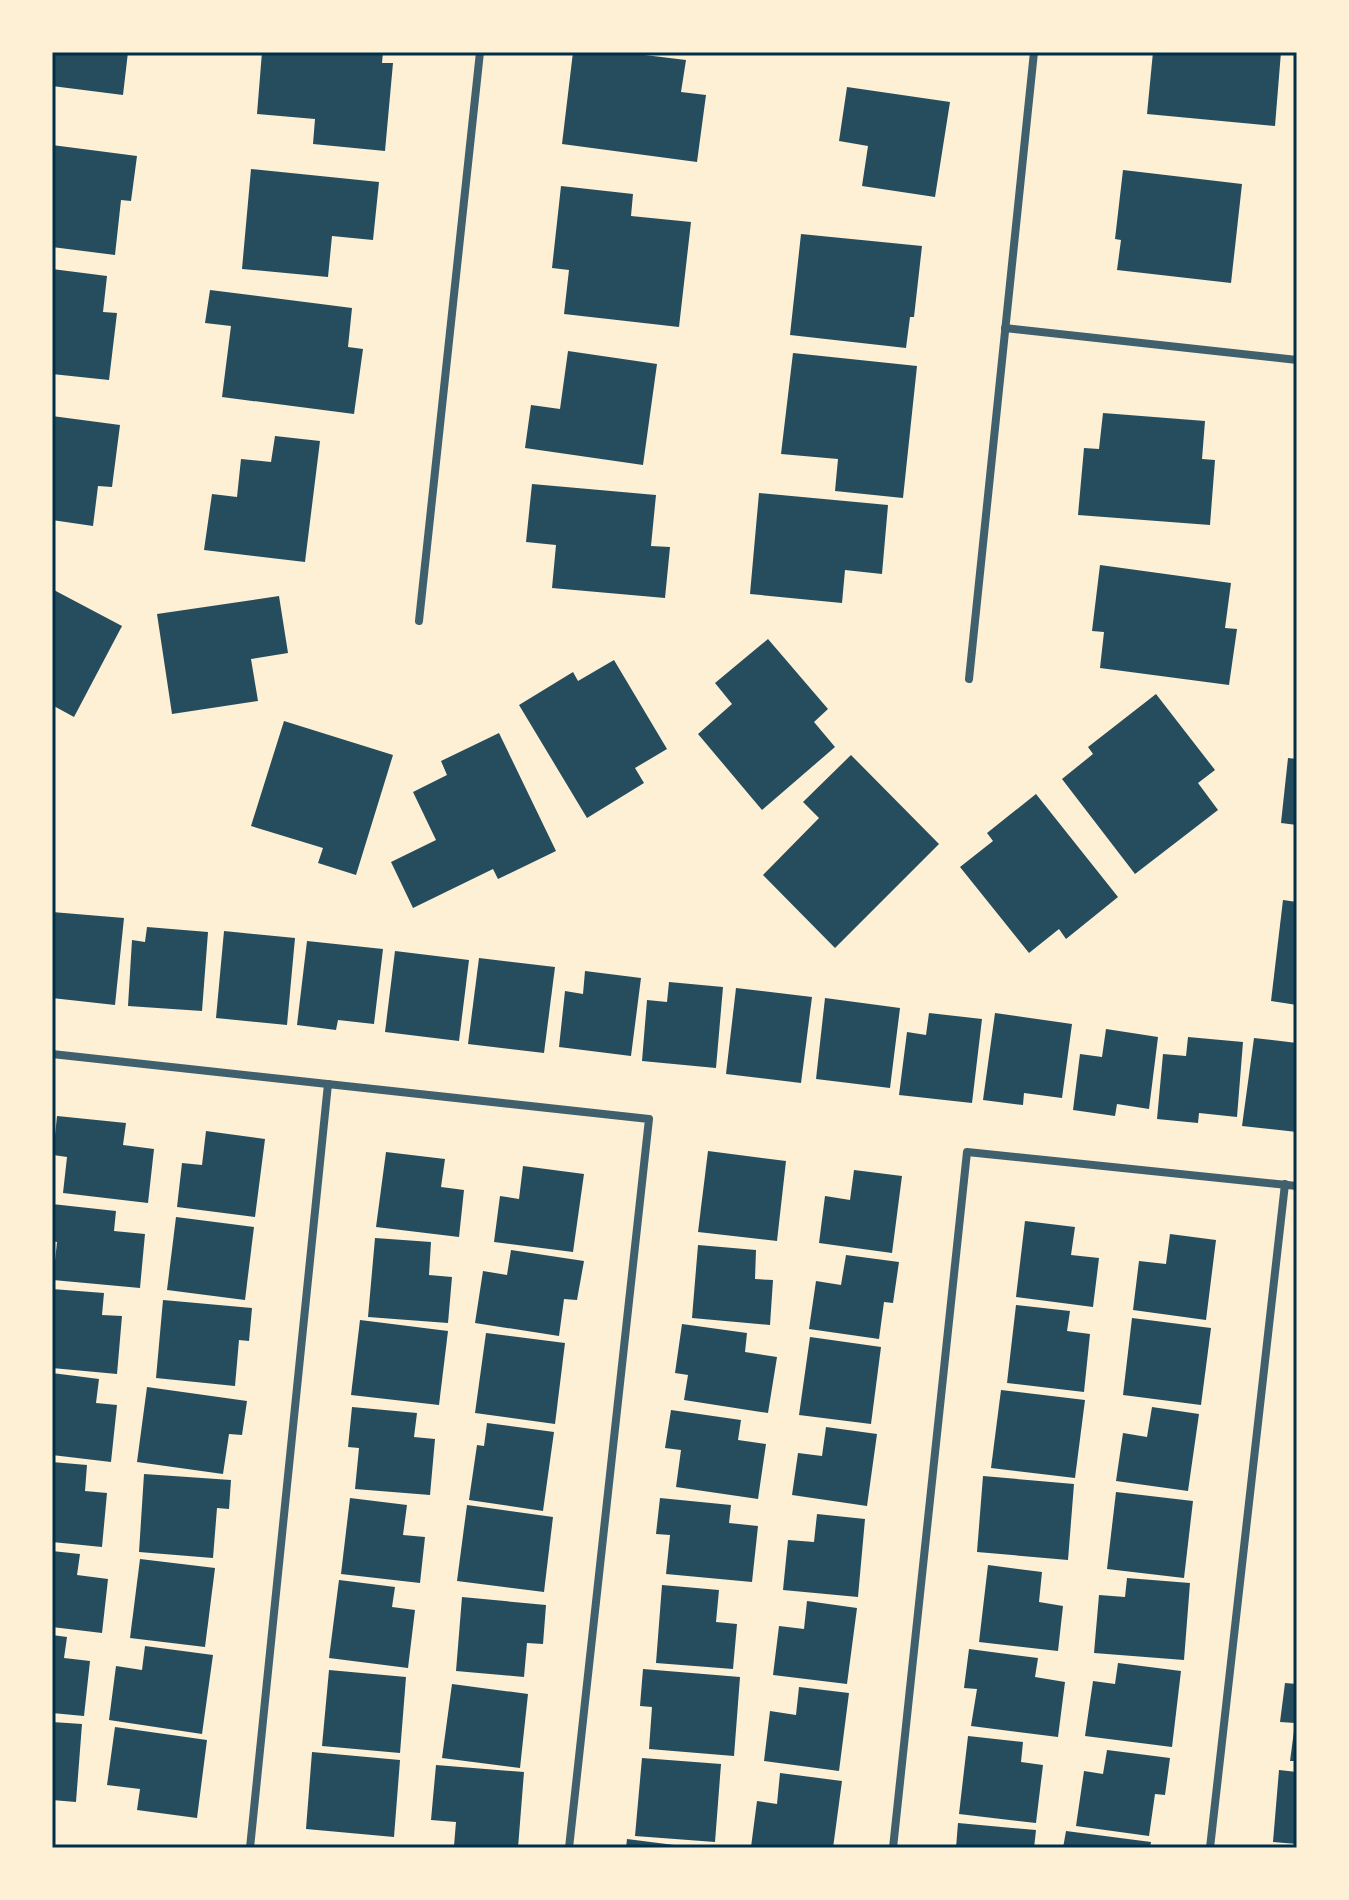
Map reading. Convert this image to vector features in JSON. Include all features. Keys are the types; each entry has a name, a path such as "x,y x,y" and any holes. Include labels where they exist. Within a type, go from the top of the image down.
{"street":[{"path":"419,621 480,52"},
{"path":"969,679 1034,52"},
{"path":"1005,328 1297,360"},
{"path":"52,1054 649,1119 569,1848"},
{"path":"250,1848 328,1084"},
{"path":"893,1848 967,1152 1297,1186"},
{"path":"1210,1848 1285,1184"}],"building":[{"path":"52,52 128,52 123,95 52,86"},
{"path":"262,52 383,52 382,63 393,63 385,151 313,144 315,119 257,114"},
{"path":"573,52 620,52 686,60 681,92 706,95 697,162 562,144"},
{"path":"1153,52 1281,52 1275,126 1147,114"},
{"path":"847,87 950,102 935,197 862,186 868,146 839,141"},
{"path":"52,145 137,156 131,201 121,200 115,255 52,247"},
{"path":"251,169 379,182 373,240 332,236 328,277 242,269"},
{"path":"1123,170 1242,184 1231,283 1117,270 1121,240 1115,239"},
{"path":"561,186 633,194 631,216 691,222 679,327 564,314 569,270 552,268"},
{"path":"801,234 922,246 914,317 910,317 906,348 790,335"},
{"path":"52,269 107,276 103,312 117,313 109,380 52,374"},
{"path":"210,290 352,308 348,347 363,349 354,414 222,397 231,326 205,323"},
{"path":"568,351 657,364 643,465 525,448 531,405 560,409"},
{"path":"793,353 917,366 903,498 835,491 838,459 781,454"},
{"path":"1103,413 1205,421 1202,459 1215,460 1210,525 1078,515 1084,448 1099,449"},
{"path":"52,416 120,425 112,487 98,486 93,526 52,520"},
{"path":"275,436 320,441 305,562 204,550 212,494 237,497 241,459 271,462"},
{"path":"532,484 656,495 651,546 670,547 665,598 552,588 556,545 526,542"},
{"path":"759,493 888,505 882,574 845,570 842,603 750,594"},
{"path":"1100,565 1231,583 1225,628 1237,629 1229,685 1100,668 1104,632 1092,631"},
{"path":"52,589 122,626 74,717 52,705"},
{"path":"279,596 288,653 251,659 258,701 172,714 157,614"},
{"path":"768,639 828,709 814,722 835,747 762,810 698,734 732,704 715,683"},
{"path":"614,660 667,749 635,768 644,783 587,818 519,705 573,672 578,681"},
{"path":"1156,694 1215,770 1198,783 1218,810 1135,874 1062,779 1093,754 1088,747"},
{"path":"284,721 393,755 356,875 318,863 323,848 251,826"},
{"path":"499,733 556,851 498,879 493,869 413,908 391,862 436,840 413,792 447,775 441,761"},
{"path":"851,755 939,844 835,948 763,875 819,818 803,802"},
{"path":"1288,758 1297,759 1297,825 1281,823"},
{"path":"1036,794 1118,897 1066,939 1059,929 1029,953 960,867 993,841 987,833"},
{"path":"1283,900 1297,902 1297,1005 1271,1001"},
{"path":"52,912 124,918 115,1005 52,998"},
{"path":"147,927 208,932 202,1011 128,1006 132,940 145,942"},
{"path":"224,931 295,938 287,1025 216,1018"},
{"path":"307,941 383,949 374,1024 338,1020 336,1030 297,1025"},
{"path":"395,951 469,960 459,1041 385,1032"},
{"path":"479,958 555,967 544,1053 468,1044"},
{"path":"585,971 641,978 631,1056 559,1047 565,991 583,994"},
{"path":"669,982 723,987 716,1068 642,1061 647,1000 667,1002"},
{"path":"736,988 812,997 801,1083 726,1074"},
{"path":"825,998 900,1008 890,1088 816,1079"},
{"path":"929,1013 982,1019 972,1103 899,1095 907,1032 926,1035"},
{"path":"995,1013 1072,1024 1062,1098 1024,1093 1023,1105 983,1100"},
{"path":"1106,1029 1158,1037 1149,1109 1117,1104 1115,1116 1073,1110 1080,1054 1102,1057"},
{"path":"1188,1037 1243,1042 1237,1117 1199,1113 1198,1123 1157,1119 1163,1054 1186,1056"},
{"path":"1254,1038 1297,1043 1297,1132 1242,1126"},
{"path":"57,1116 126,1123 123,1145 154,1149 148,1203 63,1193 67,1157 53,1155"},
{"path":"206,1131 265,1139 255,1217 177,1207 182,1163 202,1165"},
{"path":"708,1151 786,1161 777,1241 698,1232"},
{"path":"386,1152 445,1159 441,1187 464,1190 459,1237 376,1227"},
{"path":"523,1166 584,1174 573,1252 494,1242 500,1196 519,1199"},
{"path":"854,1170 902,1176 892,1253 819,1243 825,1196 850,1200"},
{"path":"52,1204 116,1211 114,1231 145,1234 140,1288 53,1280 57,1242 52,1241"},
{"path":"176,1217 254,1227 245,1300 167,1290"},
{"path":"1025,1221 1075,1227 1071,1255 1099,1258 1093,1307 1016,1297"},
{"path":"1170,1234 1216,1240 1206,1320 1133,1310 1139,1261 1166,1264"},
{"path":"375,1238 431,1242 429,1275 452,1277 448,1323 368,1317"},
{"path":"698,1245 756,1250 755,1279 773,1280 770,1325 692,1318"},
{"path":"511,1250 584,1261 577,1300 564,1299 559,1336 475,1323 483,1271 507,1275"},
{"path":"846,1255 899,1262 893,1303 884,1302 879,1339 809,1329 816,1281 841,1285"},
{"path":"52,1289 104,1293 102,1315 122,1316 117,1374 52,1368"},
{"path":"163,1300 252,1308 249,1341 239,1340 235,1386 156,1378"},
{"path":"1016,1305 1070,1311 1067,1331 1090,1334 1084,1392 1007,1383"},
{"path":"1132,1318 1211,1328 1201,1405 1123,1395"},
{"path":"360,1320 448,1331 439,1405 351,1395"},
{"path":"682,1324 747,1333 745,1352 777,1357 768,1413 684,1400 688,1375 675,1373"},
{"path":"486,1333 565,1343 555,1424 475,1413"},
{"path":"810,1337 881,1347 871,1424 799,1415"},
{"path":"52,1373 99,1379 96,1403 117,1405 111,1462 52,1455"},
{"path":"147,1387 247,1401 242,1435 229,1434 223,1474 137,1462"},
{"path":"1001,1390 1085,1400 1075,1478 991,1468"},
{"path":"352,1407 417,1413 414,1437 435,1439 430,1495 355,1489 359,1448 348,1447"},
{"path":"1152,1407 1199,1414 1188,1491 1116,1481 1123,1433 1147,1437"},
{"path":"671,1410 741,1420 738,1440 766,1444 758,1499 676,1487 681,1450 665,1448"},
{"path":"487,1423 554,1432 543,1511 469,1500 477,1445 484,1446"},
{"path":"826,1427 877,1434 867,1506 792,1495 798,1453 822,1456"},
{"path":"52,1462 87,1465 85,1491 107,1493 102,1547 52,1542"},
{"path":"144,1474 231,1480 229,1509 217,1508 213,1558 139,1552"},
{"path":"983,1476 1074,1484 1068,1560 977,1552"},
{"path":"1116,1492 1193,1501 1184,1578 1107,1569"},
{"path":"350,1498 407,1505 403,1535 425,1537 420,1583 341,1574"},
{"path":"660,1498 731,1505 729,1523 758,1526 752,1582 666,1574 670,1535 656,1534"},
{"path":"467,1505 553,1517 544,1592 457,1581"},
{"path":"817,1514 865,1519 858,1597 783,1590 788,1540 814,1542"},
{"path":"52,1551 80,1554 77,1575 108,1579 102,1633 52,1627"},
{"path":"140,1559 215,1568 205,1647 130,1638"},
{"path":"988,1565 1042,1572 1039,1602 1063,1606 1058,1651 979,1642"},
{"path":"1127,1578 1190,1583 1184,1660 1094,1653 1099,1595 1125,1597"},
{"path":"339,1580 395,1587 392,1607 415,1610 408,1668 329,1658"},
{"path":"662,1585 719,1590 716,1622 737,1624 733,1669 656,1663"},
{"path":"462,1597 546,1605 543,1644 527,1643 524,1677 456,1671"},
{"path":"807,1601 857,1608 847,1684 773,1675 779,1626 804,1629"},
{"path":"52,1635 67,1637 64,1658 90,1661 84,1716 52,1713"},
{"path":"145,1646 213,1655 202,1734 109,1720 116,1666 142,1670"},
{"path":"969,1649 1038,1658 1035,1677 1065,1682 1058,1737 971,1726 977,1689 964,1688"},
{"path":"1118,1663 1181,1671 1172,1747 1085,1736 1093,1681 1115,1684"},
{"path":"643,1669 740,1677 734,1756 649,1749 652,1707 640,1706"},
{"path":"329,1670 406,1677 400,1753 322,1746"},
{"path":"1285,1683 1297,1684 1297,1761 1290,1761 1295,1723 1280,1722"},
{"path":"452,1684 528,1694 520,1768 442,1758"},
{"path":"799,1687 849,1693 839,1771 764,1761 770,1711 796,1715"},
{"path":"52,1722 82,1724 76,1802 52,1800"},
{"path":"115,1727 207,1740 197,1818 137,1810 140,1789 107,1785"},
{"path":"968,1736 1023,1742 1021,1762 1043,1765 1036,1823 959,1814"},
{"path":"1107,1750 1170,1758 1165,1795 1155,1794 1149,1836 1076,1826 1084,1771 1103,1774"},
{"path":"312,1752 400,1760 394,1837 306,1829"},
{"path":"642,1758 721,1764 715,1842 635,1836"},
{"path":"436,1765 524,1772 518,1848 454,1846 456,1822 431,1820"},
{"path":"1279,1770 1297,1772 1297,1844 1273,1842"},
{"path":"780,1773 842,1781 833,1848 751,1847 757,1801 777,1804"},
{"path":"958,1823 1036,1830 1034,1848 956,1848"},
{"path":"1066,1831 1151,1842 1150,1848 1063,1848"},
{"path":"627,1839 682,1846 682,1848 626,1848"}]}
